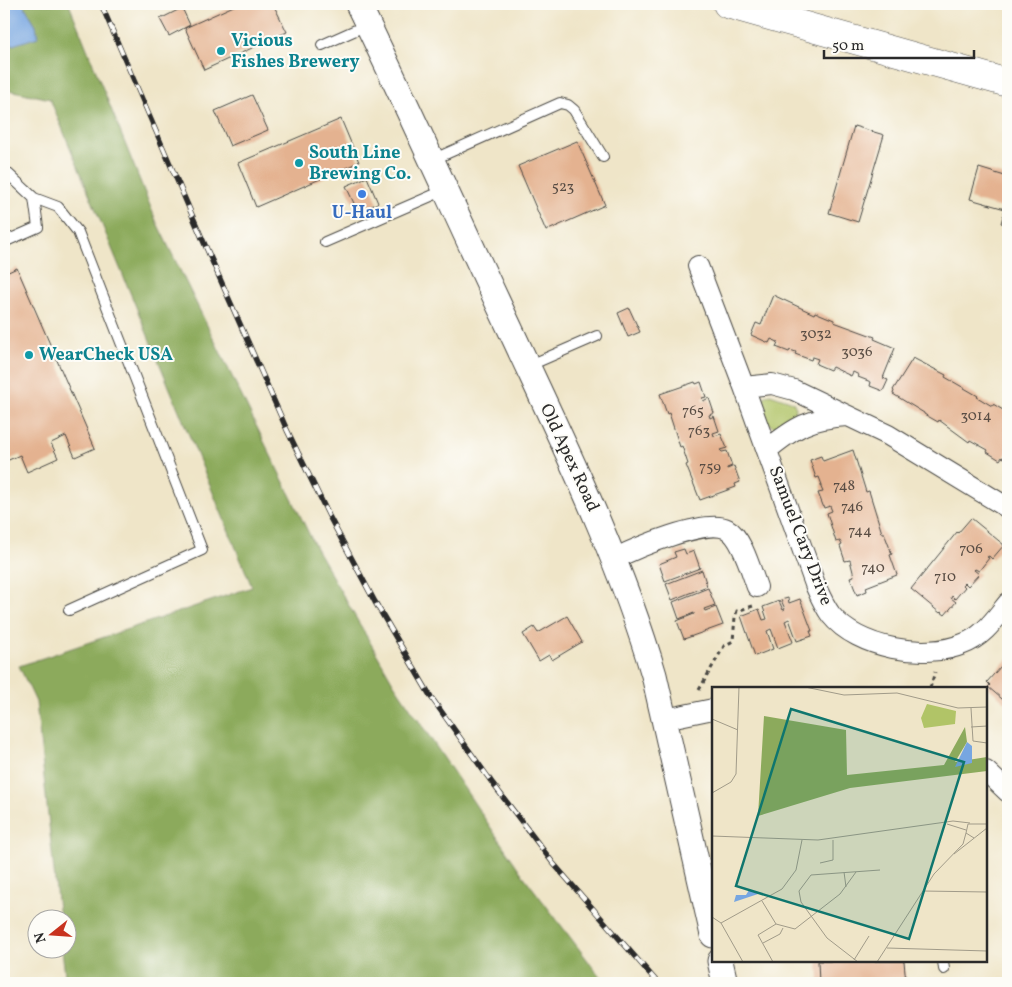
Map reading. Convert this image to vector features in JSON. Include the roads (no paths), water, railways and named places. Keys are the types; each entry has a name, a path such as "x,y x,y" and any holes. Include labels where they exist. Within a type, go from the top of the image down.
{"main road":[{"path":"733,5 1008,83"}],"street":[{"name":"Old Apex Road","path":"363,14 614,558 642,635 665,719 712,930"},
{"name":"Samuel Cary Drive","path":"698,266 818,591 831,615 855,634 891,647 914,652 936,652 964,644 978,636 1008,603"},
{"path":"744,387 772,384 783,386 888,435 1008,508"},
{"path":"767,450 781,438 804,424 824,417 847,416"},
{"path":"614,558 679,533 719,526 728,530 739,541 757,587"},
{"path":"665,719 712,709"},
{"path":"987,772 1008,792"},
{"path":"720,962 725,983"}],"lane":[{"path":"322,45 363,14"},
{"path":"431,161 560,103 568,105 574,110 603,157"},
{"path":"4,170 34,198 58,207 78,232 202,550 69,610"},
{"path":"325,242 445,190"},
{"path":"4,242 38,227 34,198"},
{"path":"527,367 597,336"}],"water":[{"path":"4,4 23,4 36,25 38,37 13,45 4,43"}],"railway":[{"path":"101,4 287,430 329,516 375,602 431,697 493,784 553,863 658,983"}],"place":[{"name":"Vicious Fishes Brewery","path":"221,51"},
{"name":"South Line Brewing Co.","path":"299,163"},
{"name":"U-Haul","path":"362,194"},
{"name":"WearCheck USA","path":"29,355"}]}
